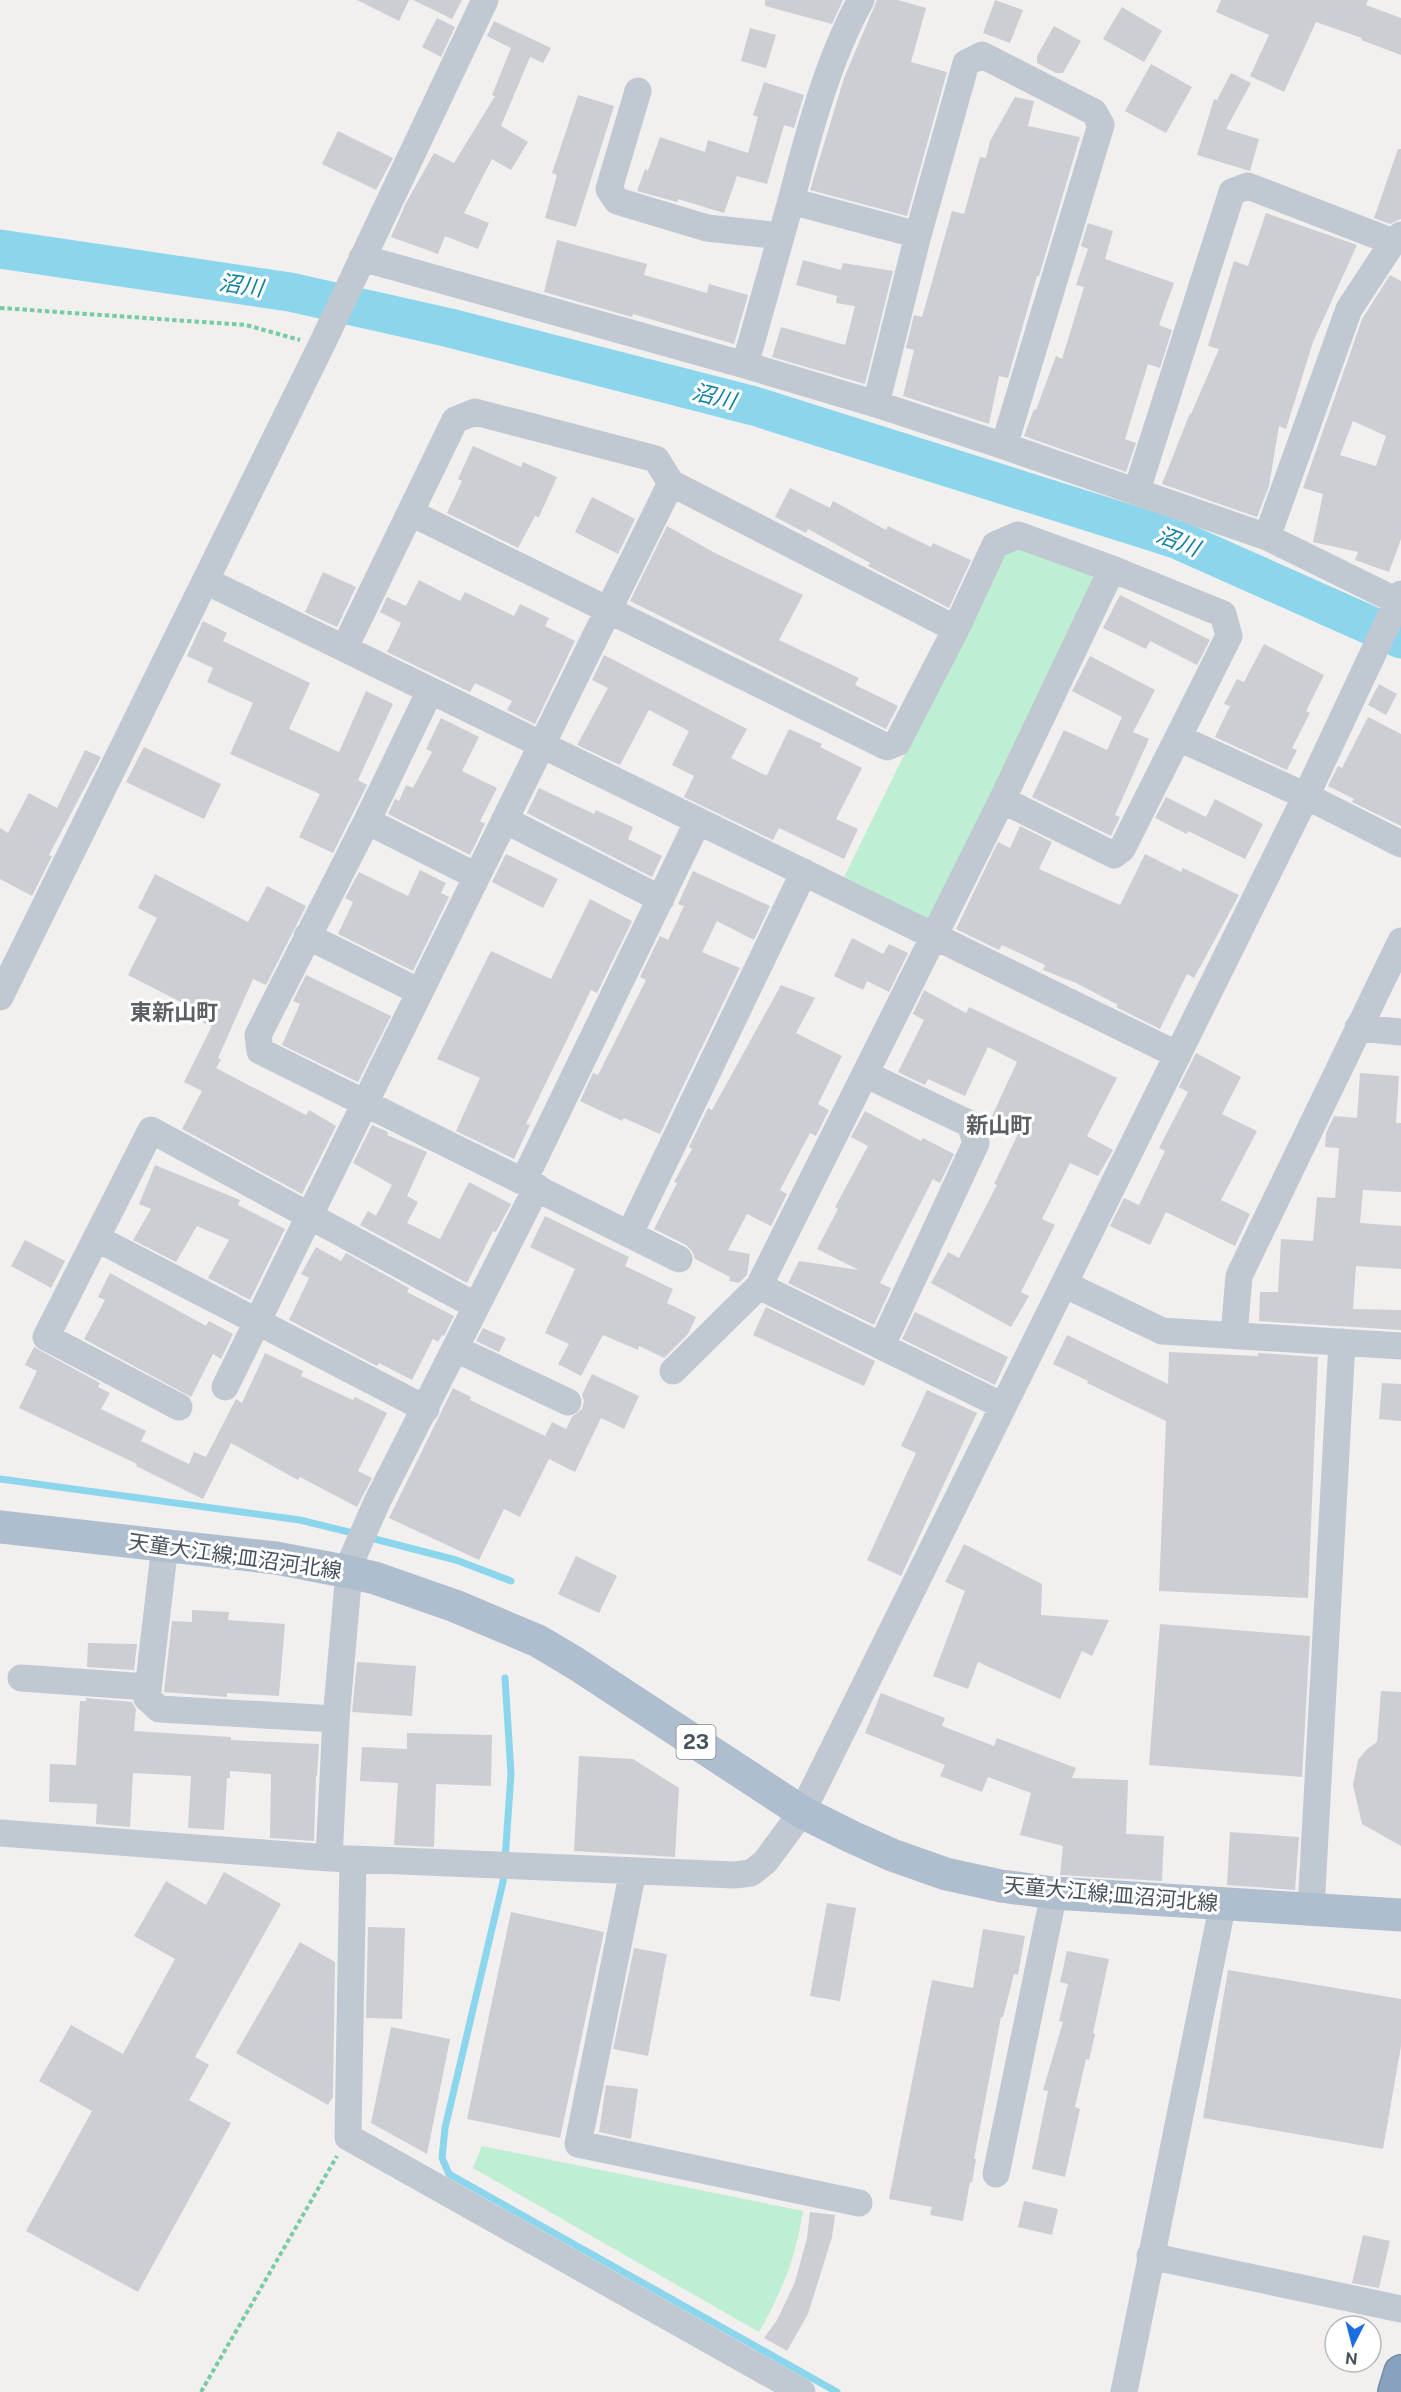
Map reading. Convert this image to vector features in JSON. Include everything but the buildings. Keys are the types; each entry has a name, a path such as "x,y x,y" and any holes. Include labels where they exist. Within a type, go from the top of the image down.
{"highway":[{"path":"1395,2392 1401,2372"}],"main road":[{"name":"天童大江線;皿沼河北線","path":"0,1527 351,1565 375,1578 455,1606 537,1641 575,1662 802,1812 892,1855 946,1874 1001,1886 1054,1893 1401,1915"}],"street":[{"path":"0,997 321,346 485,0"},
{"path":"745,365 806,146 843,38 861,0"},
{"path":"876,404 918,236 966,63 982,55 1094,112 1101,125 1004,446"},
{"path":"638,92 609,189 617,201 707,228 781,236"},
{"path":"1137,490 1232,192 1248,186 1397,239 1349,309 1267,537"},
{"path":"792,201 918,236"},
{"path":"0,1833 341,1859 734,1875 751,1873 765,1863 802,1812 1306,796 1400,600 1267,537 1137,490 876,404 745,365 360,262"},
{"path":"345,647 455,420 475,412 656,459 671,483 956,629"},
{"path":"225,1387 418,991 671,483"},
{"path":"411,513 888,747 897,743 956,629 995,545 1018,534 1223,614 1229,636 1122,849 1114,855 1002,801"},
{"path":"673,1371 759,1286 1002,801 1112,569"},
{"path":"206,581 1178,1055"},
{"path":"430,691 258,1035 260,1051 679,1259"},
{"path":"1179,738 1306,796 1401,844"},
{"path":"505,820 661,899"},
{"path":"367,821 476,876"},
{"path":"698,821 456,1349 377,1502 351,1565 336,1719 348,2137 802,2392"},
{"path":"630,1233 804,872"},
{"path":"307,936 418,991"},
{"path":"1234,1335 1239,1276 1401,941"},
{"path":"1358,1028 1401,1032"},
{"path":"865,1074 970,1124 976,1143 882,1345"},
{"path":"180,1407 46,1338 151,1130 476,1306"},
{"path":"96,1238 426,1409"},
{"path":"1064,1284 1162,1331 1401,1346"},
{"path":"759,1286 1003,1406"},
{"path":"1311,1909 1342,1342"},
{"path":"456,1349 568,1402"},
{"path":"165,1545 147,1698 159,1709 336,1719"},
{"path":"21,1678 148,1687"},
{"path":"633,1871 578,2144 859,2203"},
{"path":"996,2174 1054,1893"},
{"path":"1124,2392 1223,1903"},
{"path":"1150,2256 1401,2308"}],"path":[{"path":"0,308 246,325 321,346"},
{"path":"201,2392 348,2137"}],"green space":[{"path":"1021,544 1098,576 931,920 844,877 1004,552"},
{"path":"482,2146 803,2211 787,2274 775,2303 759,2332 473,2168"}],"waterway":[{"name":"沼川","path":"0,249 290,292 450,328 754,406 1176,539 1401,639"},
{"path":"0,1479 300,1520 357,1534"},
{"path":"367,1537 456,1560 511,1581"},
{"path":"505,1678 511,1774 505,1860"},
{"path":"504,1871 445,2128 442,2158 449,2174 837,2392"}],"district":[{"name":"東新山町","path":"174,1012"},
{"name":"新山町","path":"999,1125"}]}
